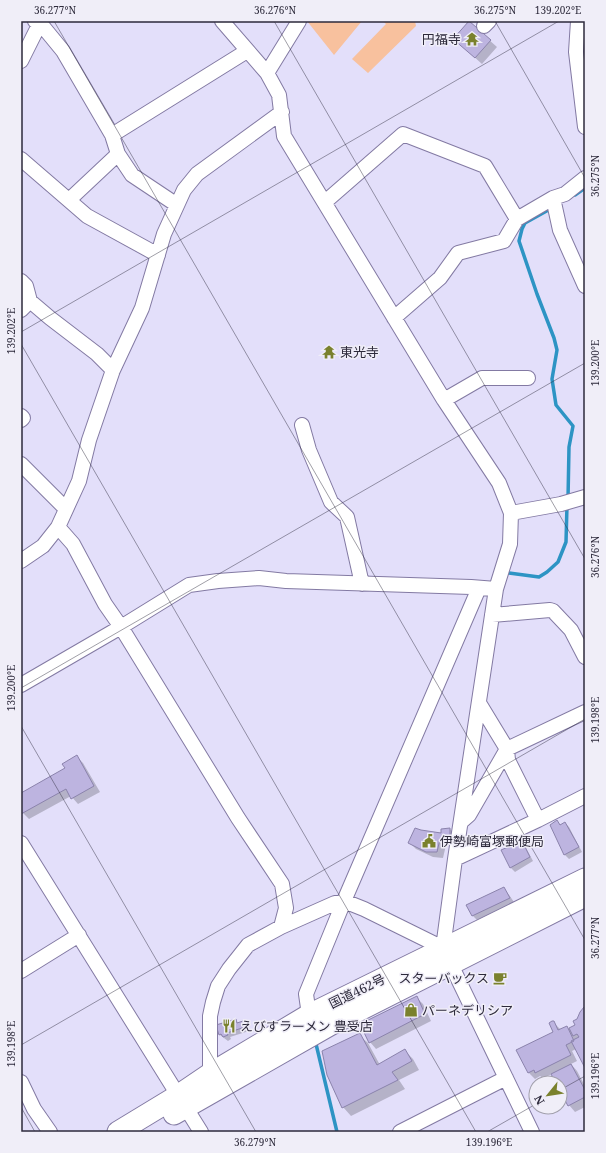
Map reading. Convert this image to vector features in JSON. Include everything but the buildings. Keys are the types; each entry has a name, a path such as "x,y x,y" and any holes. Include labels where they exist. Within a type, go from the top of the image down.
{"highway":[{"name":"国道462号","path":"118,1132 330,1025 447,956 585,879"},
{"name":"国道462号","path":"145,1132 182,1101 210,1074 309,1015 585,896"}],"street":[{"path":"222,21 267,73 279,95 284,136 444,400 499,483 511,513 510,544 496,589 455,859 447,956 532,1132"},
{"path":"267,73 299,21"},
{"path":"578,21 576,52 585,127"},
{"path":"21,61 39,22 63,51 112,135 118,154 132,175 177,205"},
{"path":"112,135 247,51"},
{"path":"21,561 43,546 58,527 79,481 89,440 113,370 142,308 164,234 184,190 197,174 282,112"},
{"path":"325,202 403,134 485,166 517,219"},
{"path":"69,200 118,154"},
{"path":"21,159 87,216 158,255"},
{"path":"394,318 440,278 458,253 504,241 517,219 554,198 565,194 585,178"},
{"path":"554,198 560,230 584,279"},
{"path":"21,281 26,286 25,306 50,318 97,354 113,370"},
{"path":"444,400 482,378 528,378"},
{"path":"21,416 23,418 21,420"},
{"path":"302,425 309,450 331,502 347,517 362,584"},
{"path":"21,464 66,509"},
{"path":"511,513 561,504 585,497"},
{"path":"58,527 73,544 105,604 121,627 238,818 282,884 286,908 281,927"},
{"path":"21,685 121,627 188,585 259,578 286,581 496,589"},
{"path":"309,1015 306,994 348,902 479,588"},
{"path":"492,615 553,611 571,630 585,657"},
{"path":"479,703 507,749 508,760 538,820"},
{"path":"461,822 469,815 507,749 585,712"},
{"path":"455,859 585,796"},
{"path":"21,843 201,1132"},
{"path":"210,1074 210,1016 212,1002 218,986 248,945 281,927 335,903 348,902 447,956"},
{"path":"21,972 79,935"},
{"path":"400,1132 506,1078"},
{"path":"21,1082 34,1109 50,1132"}],"shaded area":[{"path":"307,21 362,21 334,55"},
{"path":"383,21 415,21 416,26 368,73 352,59 386,24"}],"waterway":[{"path":"575,195 585,188"},
{"path":"552,208 525,223 519,241 557,350 552,379 556,405 573,426 569,447 568,499"},
{"path":"509,573 539,577 558,562 566,542 567,505"},
{"path":"316,1044 337,1132"}],"place":[{"name":"円福寺","path":"472,39"},
{"name":"東光寺","path":"329,352"},
{"name":"伊勢崎富塚郵便局","path":"429,841"},
{"name":"スターバックス","path":"500,978"},
{"name":"パーネデリシア","path":"411,1010"},
{"name":"えびすラーメン 豊受店","path":"229,1026"}]}
